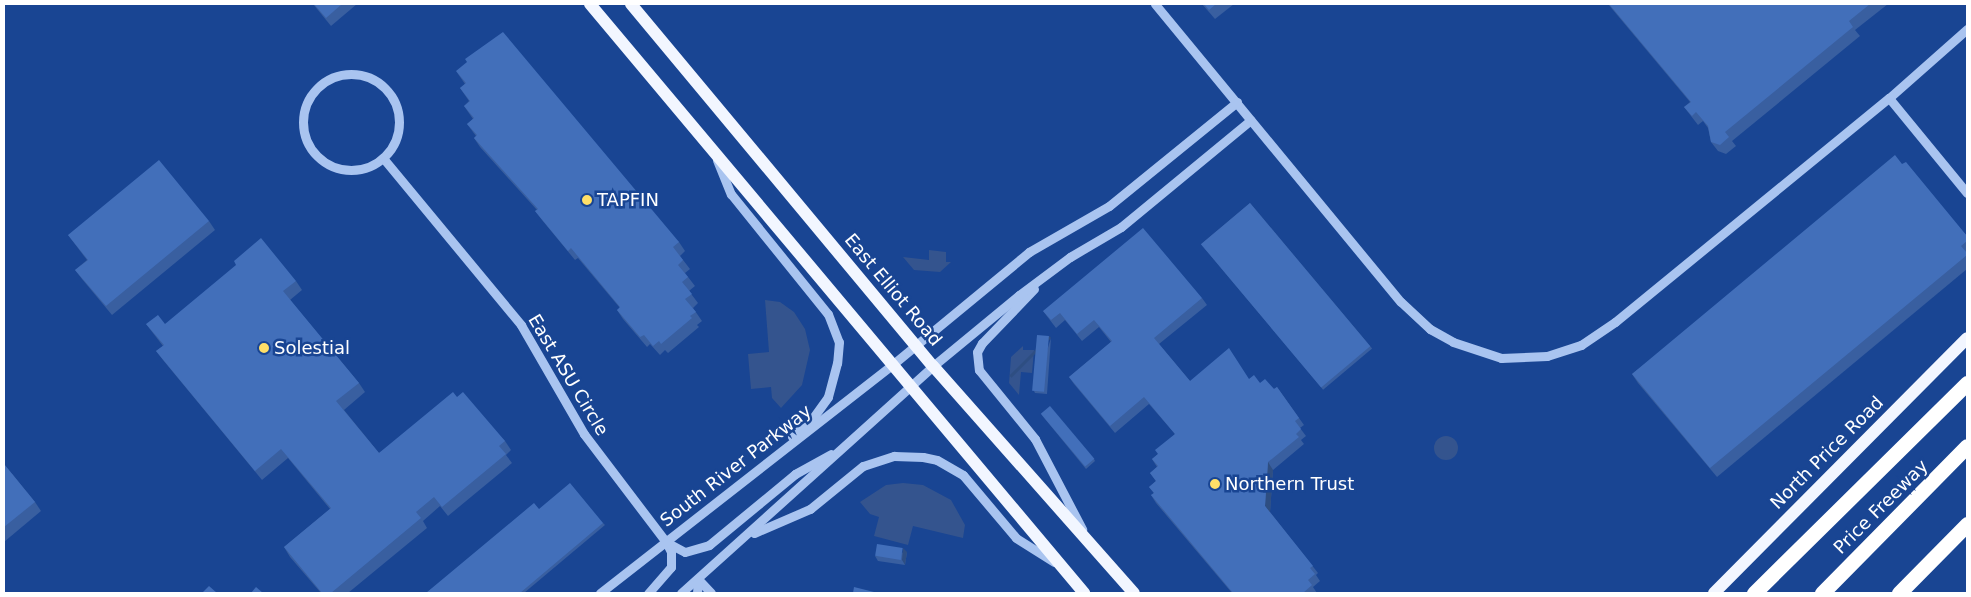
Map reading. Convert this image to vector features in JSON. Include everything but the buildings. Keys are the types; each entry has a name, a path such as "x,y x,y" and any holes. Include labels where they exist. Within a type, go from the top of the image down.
{"highway":[{"path":"1754,593 1967,383"},
{"name":"Price Freeway","path":"1822,593 1967,446"},
{"path":"1899,593 1967,524"}],"main road":[{"path":"590,4 1084,593"},
{"name":"East Elliot Road","path":"631,4 933,366 1134,593"},
{"name":"North Price Road","path":"1714,593 1967,338"}],"street":[{"path":"1155,4 1401,302 1430,329 1469,350 1501,358 1547,356 1581,345 1615,322 1889,98 1967,29"},
{"path":"361,75 377,82 390,94 398,114 397,134 383,158 357,169 343,169 318,156 304,132 303,118 313,92 323,83 336,76 361,75"},
{"path":"1889,98 1967,193"},
{"name":"South River Parkway","path":"600,593 916,346 1029,252 1109,206 1237,102"},
{"path":"1087,540 1034,439 985,379 977,361 977,352 990,332 1070,257 1128,221 1251,120"},
{"path":"714,152 730,194 828,314 839,342 832,384 822,408 771,460"},
{"name":"East ASU Circle","path":"383,158 520,325 584,434 666,542"},
{"path":"681,593 747,536 933,366 1019,295 1049,275"},
{"path":"666,542 685,552 709,545 795,474 843,448"},
{"path":"747,536 810,509 863,466 894,456 922,457 937,460 963,475 1016,538 1061,566"},
{"path":"648,593 671,566 671,552 666,542"},
{"path":"697,593 698,578"},
{"path":"698,578 710,593"}],"water":[{"path":"929,250 946,252 946,262 951,262 940,272 914,270 903,257 929,260"},
{"path":"765,300 780,302 794,312 805,329 810,350 802,385 781,408 772,398 771,387 751,389 748,354 769,352"},
{"path":"1023,346 1023,350 1034,350 1032,373 1021,372 1019,395 1009,383 1011,357"},
{"path":"1446,436 1455,439 1458,448 1455,457 1446,460 1437,457 1434,448 1437,439"},
{"path":"903,483 923,485 951,500 965,525 963,538 913,526 908,545 874,536 879,517 870,514 860,502 886,485"}],"place":[{"name":"TAPFIN","path":"587,200"},
{"name":"Solestial","path":"264,348"},
{"name":"Northern Trust","path":"1215,484"}]}
